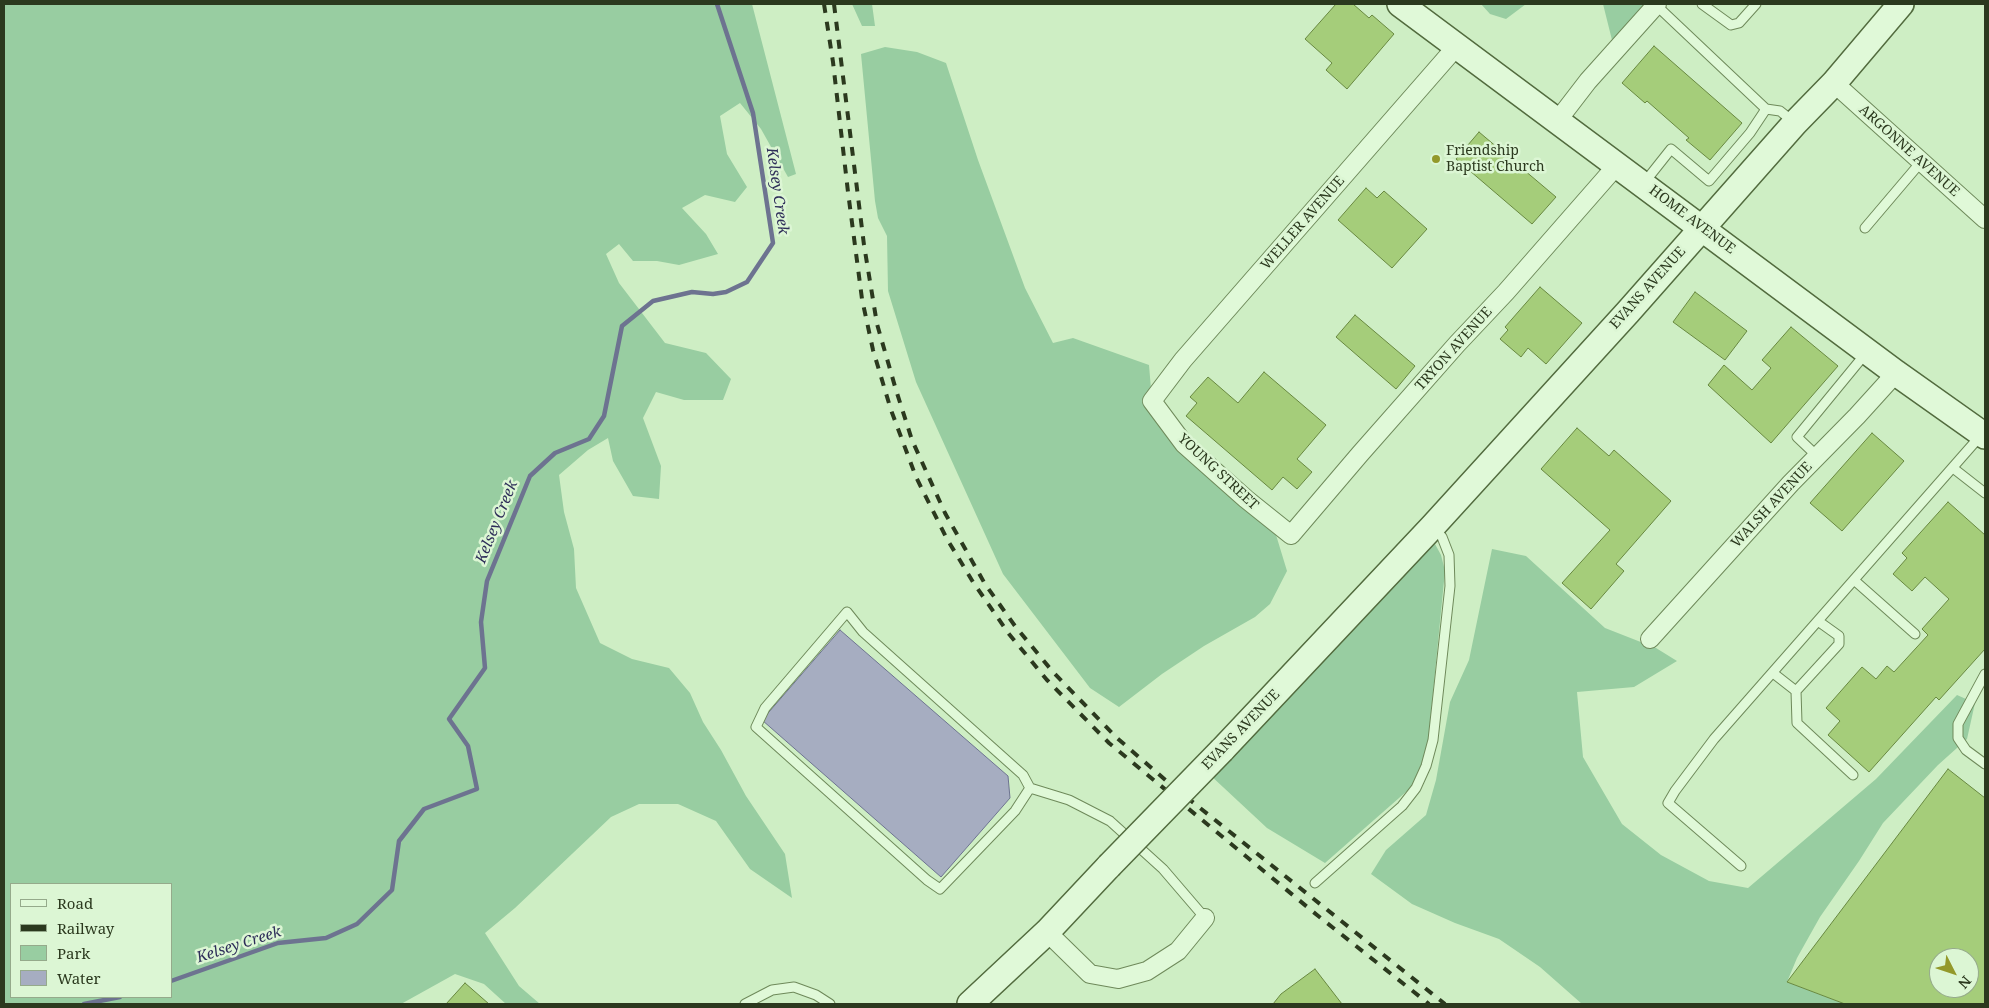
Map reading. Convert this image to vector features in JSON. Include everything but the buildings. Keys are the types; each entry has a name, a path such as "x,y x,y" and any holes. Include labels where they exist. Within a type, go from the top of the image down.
{"street":[{"name":"HOME AVENUE","path":"1400,4 1456,47 1618,164 1896,373 1984,435"},
{"name":"EVANS AVENUE","path":"970,1004 1047,932 1256,715 1433,526 1795,123 1834,83 1902,4"},
{"path":"1558,120 1588,81 1656,5"},
{"name":"WELLER AVENUE","path":"1152,401 1183,360 1456,47"},
{"name":"ARGONNE AVENUE","path":"1834,83 1985,219"},
{"name":"TRYON AVENUE","path":"1291,535 1360,454 1618,164"},
{"name":"WALSH AVENUE","path":"1650,639 1791,483 1896,373"},
{"name":"YOUNG STREET","path":"1152,401 1184,444 1246,500 1291,535"},
{"path":"1047,932 1090,974 1118,979 1147,971 1178,952 1205,918"}],"lane":[{"path":"1702,4 1731,25 1739,22 1756,4"},
{"path":"1656,5 1766,109 1780,110 1795,123"},
{"path":"1644,184 1671,150 1708,181 1750,133 1766,109"},
{"path":"1865,228 1921,162"},
{"path":"1817,456 1797,437 1868,351"},
{"path":"1741,866 1668,803 1714,739 1984,435"},
{"path":"1953,468 1985,492"},
{"path":"1315,883 1402,806 1416,788 1426,766 1433,740 1450,586 1450,555 1442,537 1433,526"},
{"path":"1854,580 1915,634"},
{"path":"1030,788 1015,811 940,889 927,880 756,726 765,708 847,612 863,632 1023,775 1030,788 1069,800 1110,821 1163,869 1205,918"},
{"path":"1818,621 1839,636 1839,644 1796,691 1797,723 1853,775"},
{"path":"1772,672 1796,691"},
{"path":"1985,674 1958,724 1958,738 1966,750 1985,764"},
{"path":"744,1004 772,990 794,987 816,995 830,1004"}],"green space":[{"path":"4,4 752,4 796,174 788,177 761,129 740,103 720,116 727,154 747,187 735,202 705,195 682,208 706,234 718,254 679,265 657,261 633,261 619,244 606,254 619,283 665,343 706,353 731,379 723,400 684,400 656,392 643,418 661,466 659,499 633,496 613,461 608,438 588,450 559,475 564,512 574,549 576,588 600,643 632,659 669,668 690,693 703,722 746,796 785,854 792,898 750,869 716,821 678,804 639,804 611,817 515,908 485,933 519,986 540,1004 506,1004 484,984 455,974 401,1004 4,1004"},
{"path":"852,4 872,4 875,26 862,26"},
{"path":"1481,4 1526,4 1506,19 1490,14"},
{"path":"1603,4 1648,4 1613,44"},
{"path":"885,47 917,52 946,63 978,160 1025,288 1053,343 1073,338 1149,365 1152,401 1162,431 1210,478 1273,525 1287,571 1270,604 1255,617 1204,646 1162,674 1119,707 1090,688 1003,574 916,382 888,291 887,236 878,218 875,201 861,54"},
{"path":"1435,544 1441,555 1445,571 1428,743 1415,784 1325,863 1267,828 1209,774 1382,595"},
{"path":"1492,549 1526,556 1605,628 1656,648 1677,661 1634,687 1577,692 1583,757 1622,824 1661,855 1709,881 1748,888 1876,779 1957,695 1975,703 1967,739 1938,765 1883,823 1820,917 1797,958 1787,982 1845,1004 1582,1004 1540,967 1499,939 1455,923 1412,904 1371,874 1386,850 1426,815 1436,780 1450,702 1469,660"}],"water":[{"path":"840,630 1008,776 1010,798 941,877 762,720"}],"waterway":[{"name":"Kelsey Creek","path":"172,981 278,943 326,938 357,924 392,890 399,841 424,809 477,789 468,746 449,719 485,668 481,622 487,581 530,476 555,453 589,439 604,416 622,326 653,301 692,292 713,294 726,292 747,282 773,243 753,113 717,4"},
{"name":"Kelsey Creek","path":"84,1004 115,998"}],"railway":[{"path":"824,4 833,62 862,299 873,350 891,410 916,477 947,539 973,582 1009,634 1047,680 1109,743 1317,915 1429,1004"},
{"path":"834,4 864,245 877,324 912,440 945,513 985,584 1015,626 1053,672 1117,738 1170,784 1445,1004"}],"place":[{"name":"Friendship Baptist Church","path":"1436,159"}]}
